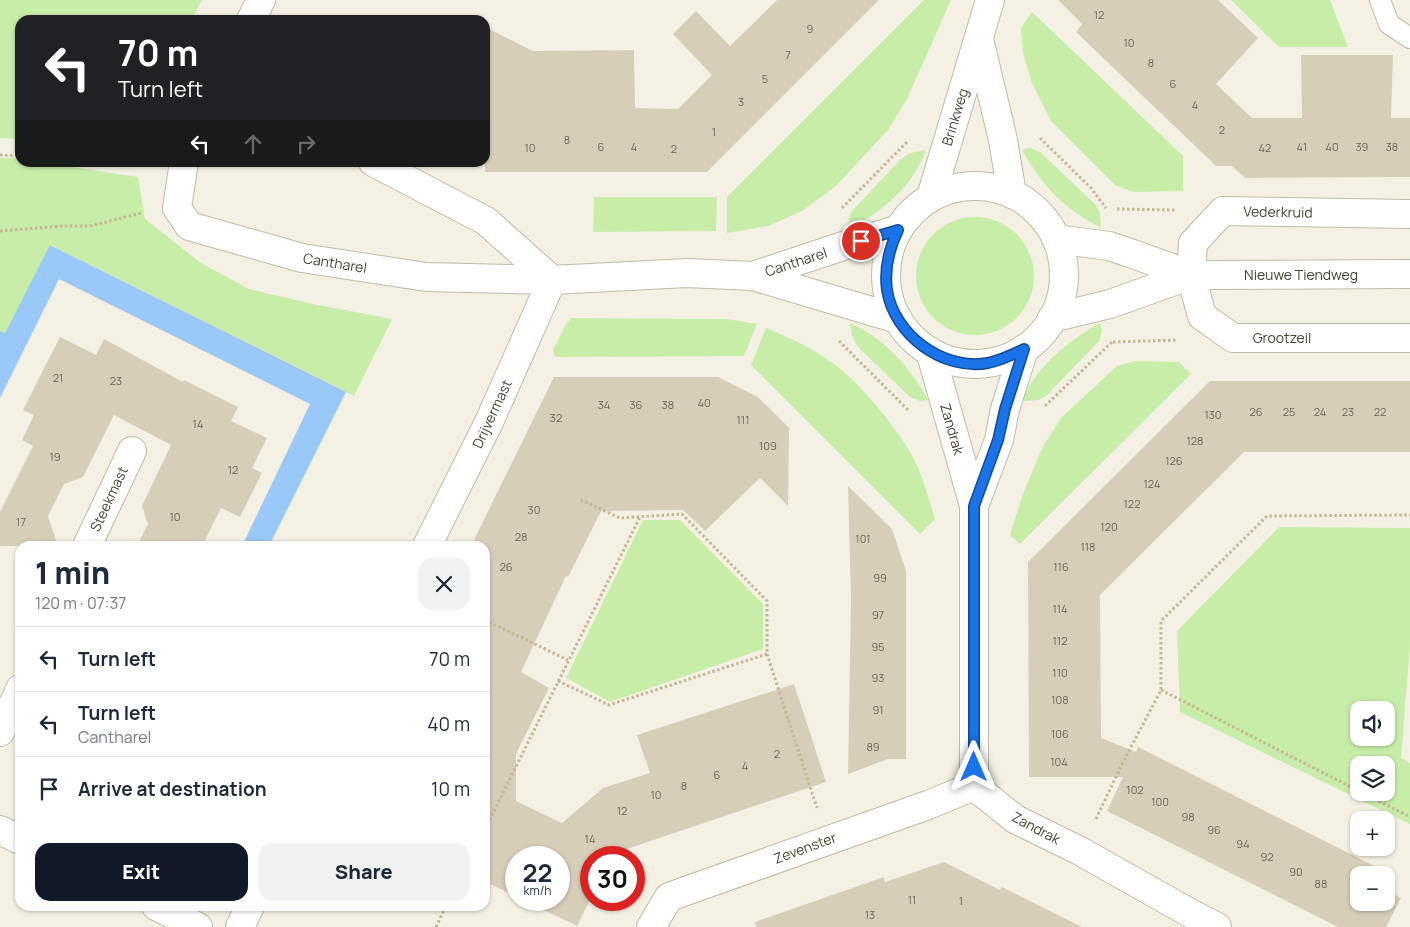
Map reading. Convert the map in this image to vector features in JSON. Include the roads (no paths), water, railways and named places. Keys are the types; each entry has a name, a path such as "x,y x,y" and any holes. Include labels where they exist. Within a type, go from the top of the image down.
{"street":[{"path":"254,15 261,0"},
{"name":"Brinkweg","path":"930,197 990,0"},
{"name":"Brinkweg","path":"979,38 1003,140 1012,194"},
{"name":"Cantharel","path":"183,167 177,208 189,226 302,258 426,277 552,280 687,273 753,276 898,319"},
{"path":"383,167 486,221 552,280"},
{"path":"971,186 991,187 1012,194 1035,210 1045,220 1056,238 1062,258 1064,279 1060,299 1052,318 1040,335 1024,349 1006,358 987,363 967,363 948,359 930,351 917,342 898,319 891,305 887,290 886,274 891,244 898,230 906,217 918,206 930,197 950,189 971,186"},
{"name":"Vederkruid","path":"1191,275 1193,244 1223,211 1410,214"},
{"name":"Cantharel","path":"753,276 898,230"},
{"name":"Nieuwe Tiendweg","path":"1056,238 1109,246 1191,275"},
{"name":"Nieuwe Tiendweg","path":"1052,318 1110,304 1191,275 1410,274"},
{"name":"Grootzeil","path":"1191,275 1202,316 1233,338 1410,338"},
{"name":"Drijvermast","path":"430,541 489,422 552,280"},
{"name":"Zandrak","path":"974,506 998,440 1005,409 1024,349"},
{"name":"Zandrak","path":"930,351 974,506 974,786 1015,819 1080,851 1186,920 1217,927"},
{"name":"Steekmast","path":"89,541 132,451"},
{"path":"0,732 15,700"},
{"name":"Zevenster","path":"651,927 669,897 928,805 974,786"},
{"path":"0,830 15,838"},
{"path":"166,911 198,927"},
{"path":"240,927 248,911"}],"lane":[{"path":"1380,0 1390,24 1410,38"}],"water":[{"path":"50,245 346,392 272,541 244,541 310,404 59,279 0,398 0,331 5,333"}]}
